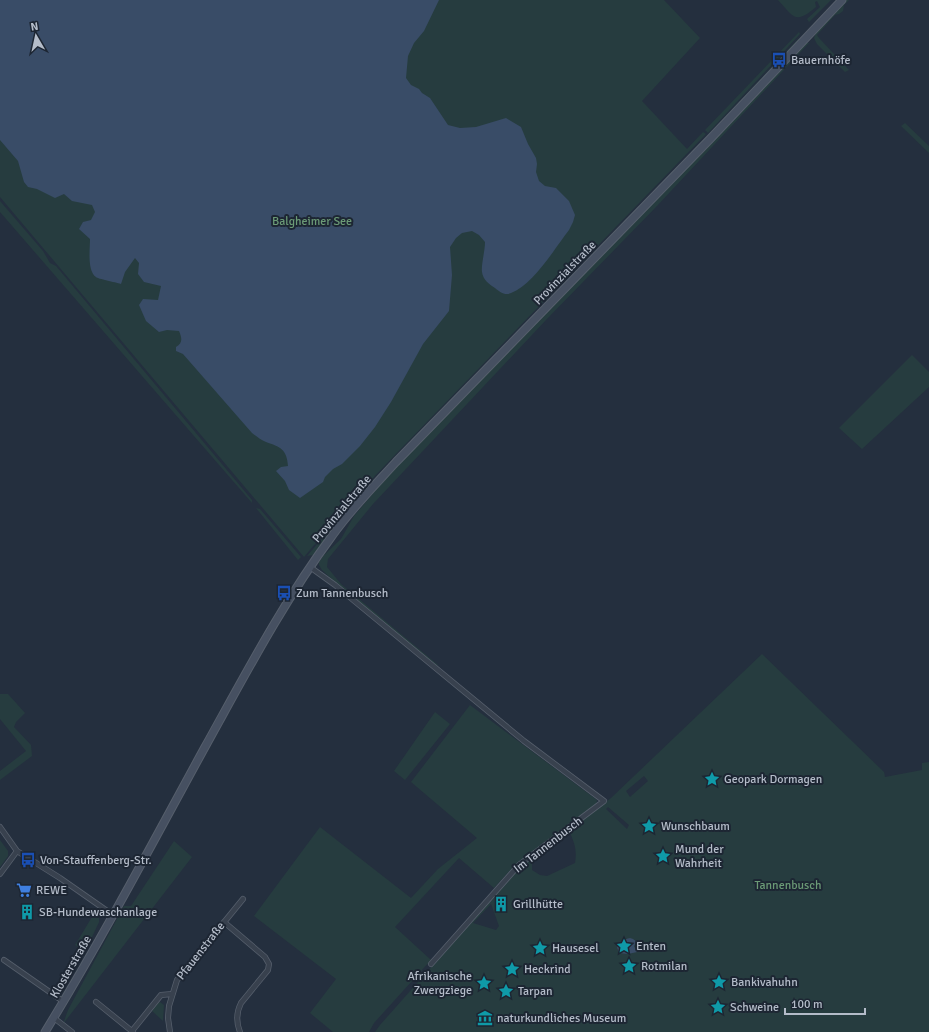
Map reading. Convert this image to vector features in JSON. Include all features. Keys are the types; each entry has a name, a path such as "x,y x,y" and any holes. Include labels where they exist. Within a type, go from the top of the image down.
{"main road":[{"name":"Provinzialstraße","path":"161,828 290,596 332,535 396,462 711,138 842,0"},
{"name":"Klosterstraße","path":"45,1032 64,1002 161,828"}],"street":[{"name":"Im Tannenbusch","path":"310,567 335,585 524,741 604,801 518,865 431,964"},
{"path":"0,827 16,851 60,878 113,915"},
{"path":"0,874 16,851"},
{"name":"Pfauenstraße","path":"170,1032 168,1018 172,994 177,980 243,899"},
{"path":"224,922 265,957 269,964 268,970 241,1003 238,1009 237,1021 240,1032"},
{"path":"4,960 64,1002"},
{"path":"96,1002 132,1031 161,995 172,994"},
{"path":"54,1018 72,1032"}],"green space":[{"name":"Balgheimer See","path":"0,0 664,0 700,38 642,101 687,149 703,132 706,134 353,499 304,557 0,197"},
{"path":"778,0 831,0 809,22 807,19 820,7 817,1 815,2 816,7 809,13 803,16 795,17"},
{"path":"846,0 849,0 844,5 843,11 835,15 817,35 849,70 845,72 817,44 814,38 816,32"},
{"path":"799,32 800,34 708,133 705,130"},
{"path":"799,38 798,41 715,130 711,132"},
{"path":"805,43 809,43 657,206 546,320 373,504 328,559 327,567 341,584 438,665 436,667 340,587 322,570 319,562 323,556 341,539 354,516 398,464"},
{"path":"905,123 929,146 929,153 901,126"},
{"path":"705,138 706,139 356,501 313,555 307,556 355,500 393,459"},
{"path":"0,201 43,251 50,263 56,266 252,500 252,503 0,212"},
{"path":"912,355 929,372 929,387 862,449 839,428"},
{"path":"256,508 260,509 301,557 298,560"},
{"name":"Tannenbusch","path":"762,654 884,772 885,777 922,770 922,763 929,762 929,1032 375,1032 520,867 611,798","holes":["644,776 648,781 630,797 626,791","608,807 629,825 627,829 606,809","570,833 575,848 575,863 547,876 540,875 532,870 532,861","491,904 499,926 496,930 473,923"]},
{"path":"0,694 8,694 25,713 16,722 14,727 31,745 32,756 0,780 0,771 26,751 0,719"},
{"path":"470,705 597,800 596,805 516,864 494,888 459,858 395,927 431,960 374,1023 369,1032 333,1032 310,1013 336,979 254,916 320,827 411,898 438,869 477,838 411,782"},
{"path":"435,712 450,724 405,780 394,771"},
{"path":"0,840 8,851 8,856 0,867"},
{"path":"174,841 192,857 63,1024 68,1010 124,906 131,906"},
{"path":"92,912 99,918 99,922 85,952 75,945 92,917 90,915"},
{"path":"160,1002 164,1005 163,1021 152,1011"}],"water":[{"name":"Balgheimer See","path":"0,0 439,0 424,31 414,43 408,56 406,78 411,85 419,89 430,98 448,125 460,128 476,127 506,118 521,127 536,158 536,172 539,181 545,186 556,188 569,201 575,215 573,222 550,256 535,274 519,289 509,294 499,291 485,280 482,269 485,242 479,235 472,231 462,233 456,238 450,247 452,275 449,311 423,344 391,402 375,427 360,446 342,464 333,469 325,477 323,482 300,498 289,490 285,481 276,471 281,467 288,466 284,452 279,447 262,440 252,433 183,354 176,351 176,347 180,344 181,340 179,331 167,330 159,332 146,321 139,305 143,299 158,300 161,286 144,282 138,274 139,263 135,258 125,272 121,284 97,278 93,274 90,265 90,239 79,229 83,222 91,220 95,212 92,205 72,201 64,194 55,198 37,189 28,187 24,182 18,161 0,140"},
{"path":"630,938 637,942 634,946 635,948 638,948 637,952 628,954 619,953 617,947 618,945 624,940"}],"place":[{"name":"Bauernhöfe","path":"779,60"},
{"name":"Zum Tannenbusch","path":"284,593"},
{"name":"Geopark Dormagen","path":"712,779"},
{"name":"Wunschbaum","path":"649,826"},
{"name":"Mund der Wahrheit","path":"663,856"},
{"name":"Von-Stauffenberg-Str.","path":"28,860"},
{"name":"REWE","path":"24,890"},
{"name":"Grillhütte","path":"501,904"},
{"name":"SB-Hundewaschanlage","path":"27,912"},
{"name":"Enten","path":"624,946"},
{"name":"Hausesel","path":"540,948"},
{"name":"Rotmilan","path":"629,966"},
{"name":"Heckrind","path":"512,969"},
{"name":"Bankivahuhn","path":"719,982"},
{"name":"Afrikanische Zwergziege","path":"484,983"},
{"name":"Tarpan","path":"506,991"},
{"name":"Schweine","path":"718,1007"},
{"name":"naturkundliches Museum","path":"485,1018"}]}
